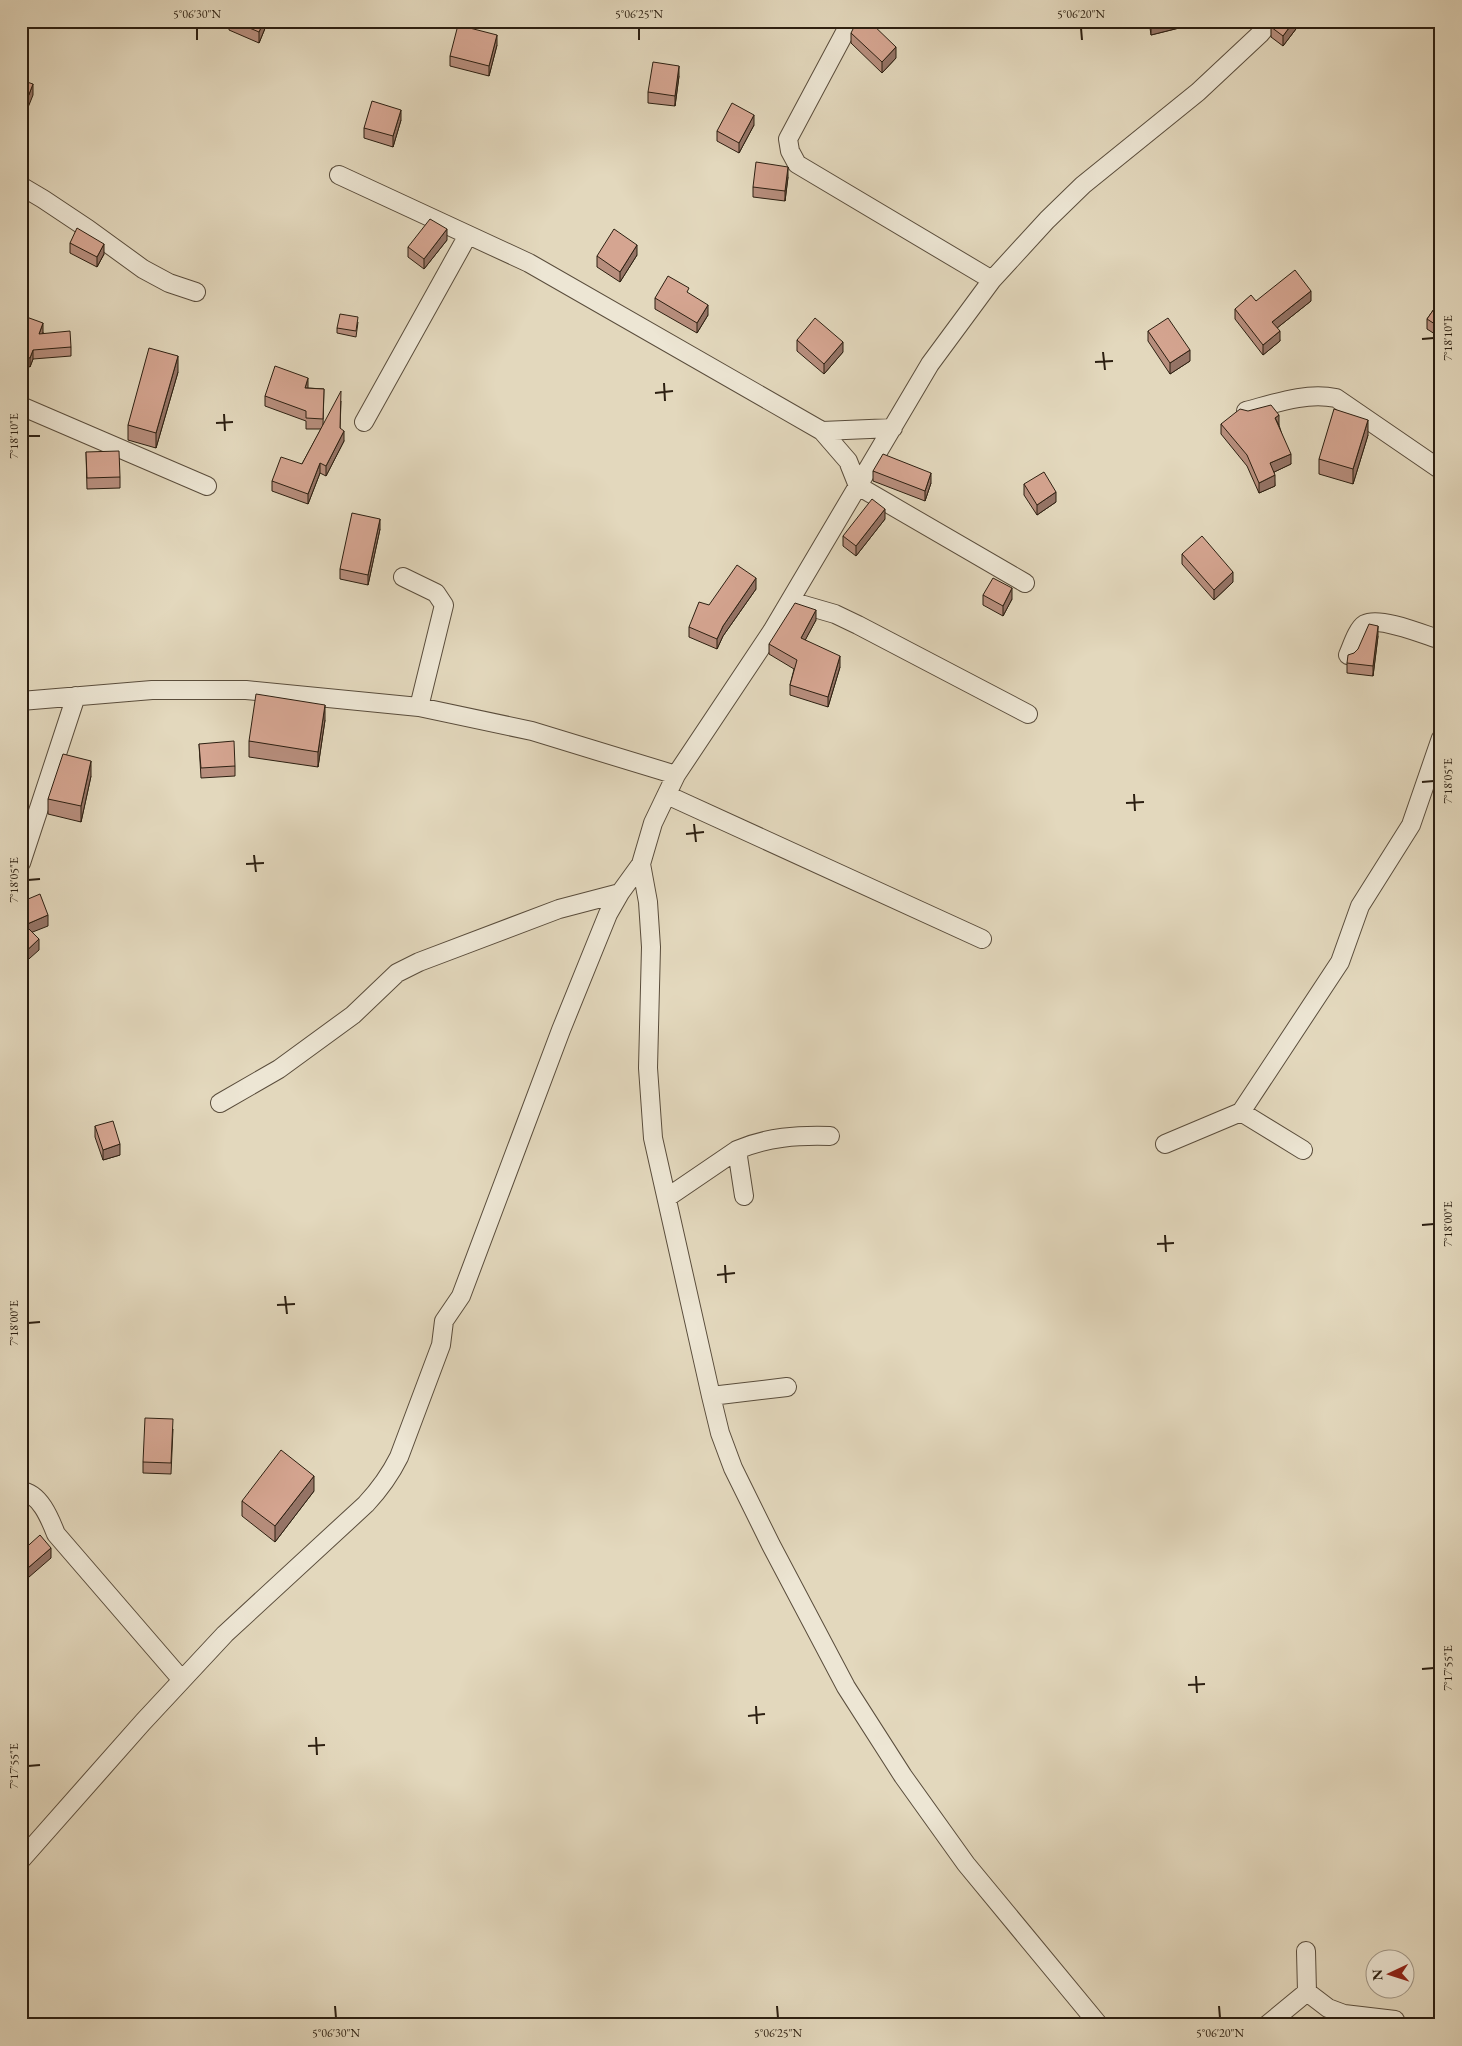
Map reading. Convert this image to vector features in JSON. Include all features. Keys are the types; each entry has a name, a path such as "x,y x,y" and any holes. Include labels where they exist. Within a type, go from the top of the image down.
{"street":[{"path":"851,21 788,139 797,164 992,280"},
{"path":"21,1860 225,1634 366,1504 380,1489 390,1474 441,1345 444,1322 461,1296 561,1030 608,914 620,893 641,864 653,823 676,775 790,601 930,364 992,280 1047,220 1083,186 1198,92 1260,34 1270,21"},
{"path":"339,175 529,262 822,431 848,461 858,486 1025,583"},
{"path":"21,186 43,198 143,269 169,283 196,292"},
{"path":"364,422 468,234"},
{"path":"1246,411 1307,396 1336,398 1441,470"},
{"path":"21,406 208,486"},
{"path":"822,431 893,428"},
{"path":"403,577 436,592 444,605 419,707"},
{"path":"790,601 835,614 1028,714"},
{"path":"1348,654 1359,631 1365,624 1374,622 1393,625 1441,640"},
{"path":"21,701 152,690 246,690 419,707 532,731 676,775"},
{"path":"21,863 76,696"},
{"path":"1165,1144 1241,1112 1340,962 1346,948 1351,926 1360,906 1411,825 1441,738"},
{"path":"667,795 982,939"},
{"path":"641,864 648,902 651,947 648,1068 652,1129 711,1396 720,1433 733,1468 771,1545 846,1687 903,1776 966,1864 1099,2025"},
{"path":"220,1103 279,1069 353,1014 398,973 559,908 620,893"},
{"path":"1241,1112 1303,1150"},
{"path":"668,1197 737,1150 765,1140 784,1137 830,1136"},
{"path":"737,1150 744,1196"},
{"path":"711,1396 787,1388"},
{"path":"21,1492 30,1494 47,1512 56,1534 182,1680"},
{"path":"1306,1951 1307,1992"},
{"path":"1307,1992 1328,2008 1344,2014 1394,2020"},
{"path":"1267,2025 1307,1992"}],"building":[{"path":"233,21 264,21 259,32"},
{"path":"857,21 869,21 896,47 882,62 851,33"},
{"path":"1151,21 1165,21 1151,25"},
{"path":"1275,21 1294,21 1283,36 1271,27"},
{"path":"458,25 497,35 489,66 450,56"},
{"path":"653,62 679,66 675,96 648,92"},
{"path":"21,80 33,84 21,115"},
{"path":"372,101 401,110 393,136 364,128"},
{"path":"732,103 754,115 739,143 717,131"},
{"path":"756,162 788,167 785,191 753,187"},
{"path":"430,219 447,229 424,259 408,247"},
{"path":"77,228 104,244 97,257 70,243"},
{"path":"614,229 637,245 620,272 597,256"},
{"path":"1295,270 1311,291 1272,322 1280,331 1263,345 1235,309 1251,295 1256,301"},
{"path":"668,276 689,288 687,292 708,305 697,323 655,298"},
{"path":"1441,299 1441,328 1427,319"},
{"path":"340,314 358,317 356,331 337,328"},
{"path":"21,315 43,323 39,334 70,331 71,347 33,350 30,358 21,355"},
{"path":"815,318 843,342 824,364 797,340"},
{"path":"1168,318 1190,350 1170,363 1148,331"},
{"path":"149,348 178,356 156,433 128,425"},
{"path":"275,366 308,378 305,388 324,389 323,419 306,418 306,411 265,396"},
{"path":"341,391 340,428 344,431 326,466 320,463 308,494 272,481 281,457 302,464"},
{"path":"1271,405 1279,415 1275,418 1291,454 1270,463 1275,475 1259,483 1247,455 1221,424 1240,409 1248,411"},
{"path":"1334,409 1368,420 1353,469 1319,459"},
{"path":"119,451 120,477 87,478 86,452"},
{"path":"883,454 931,473 925,491 873,471"},
{"path":"1044,472 1056,492 1037,505 1024,484"},
{"path":"872,499 885,509 856,546 843,536"},
{"path":"352,513 380,519 368,575 340,569"},
{"path":"1202,536 1233,572 1214,590 1182,554"},
{"path":"737,565 756,578 723,626 717,639 689,627 699,602 709,605"},
{"path":"993,578 1012,588 1003,606 983,595"},
{"path":"795,603 816,610 801,638 840,656 828,697 790,685 797,660 769,644"},
{"path":"1369,624 1378,626 1373,666 1347,663 1348,655 1358,649"},
{"path":"256,694 325,705 318,752 249,741"},
{"path":"234,741 235,766 201,768 199,744"},
{"path":"63,754 91,761 81,806 48,799"},
{"path":"40,894 48,915 25,925 39,939 21,956 21,902"},
{"path":"113,1121 120,1144 103,1150 95,1126"},
{"path":"145,1418 173,1419 171,1463 143,1462"},
{"path":"281,1450 314,1476 275,1526 242,1501"},
{"path":"40,1535 51,1548 21,1574 21,1552"}]}
